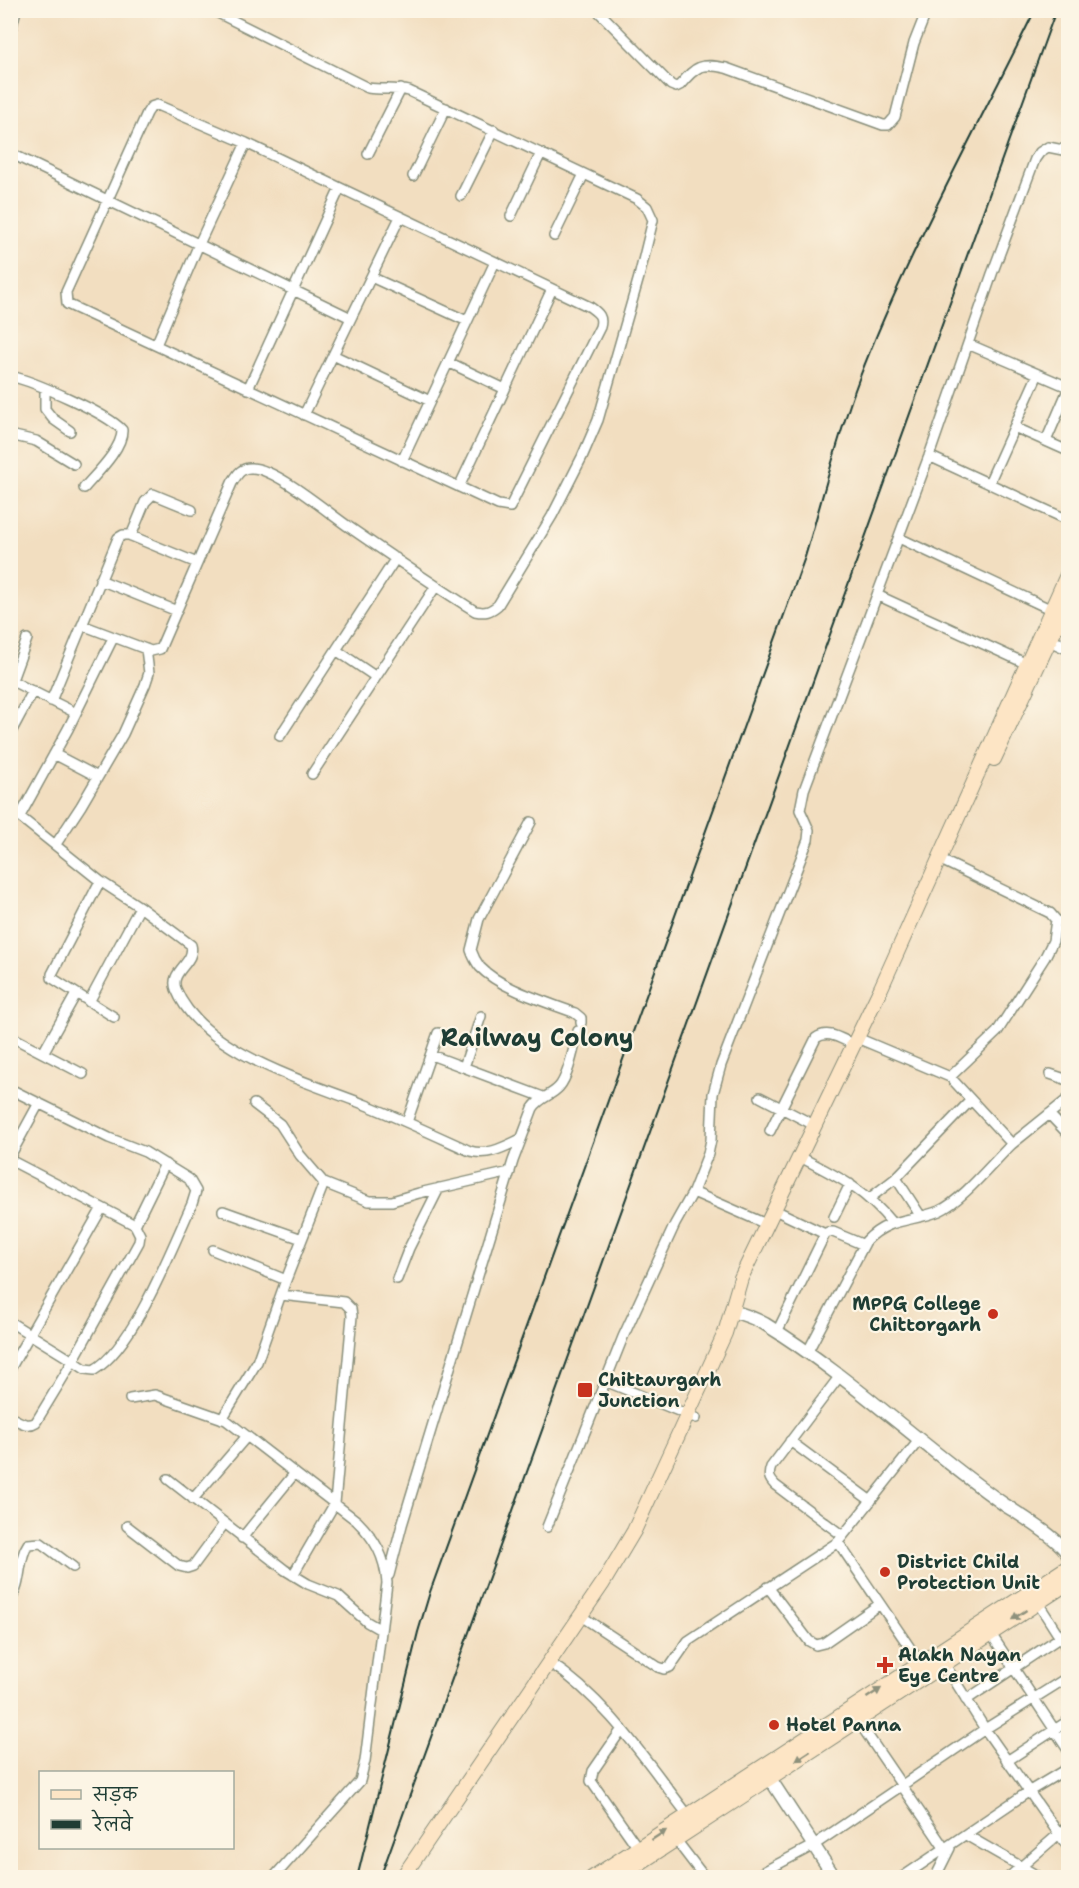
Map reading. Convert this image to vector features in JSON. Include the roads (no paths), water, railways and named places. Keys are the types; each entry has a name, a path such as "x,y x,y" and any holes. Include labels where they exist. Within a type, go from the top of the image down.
{"main road":[{"path":"402,1878 552,1664 587,1620 640,1536 692,1416 746,1280 945,862 1045,638 1052,610 1068,573"},
{"path":"735,1312 741,1278 814,1125 858,1042 1027,664 1068,601"},
{"path":"412,1878 619,1558 692,1416"},
{"path":"617,1878 676,1840 872,1694 1068,1567"},
{"path":"592,1878 688,1815 858,1721 1038,1603 1068,1580"}],"street":[{"path":"10,34 16,10"},
{"path":"82,625 146,649 157,651 160,649 232,483 238,472 245,468 254,468 285,482 475,611 484,613 492,611 498,605 552,516 598,420 653,220 651,212 637,199 494,130 401,89 368,88 212,10"},
{"path":"597,10 671,85 676,87 698,66 726,68 888,125 895,117 914,43 927,10"},
{"path":"368,154 401,89"},
{"path":"157,105 246,143 590,307 599,314 602,320 600,327 510,507 498,506 67,304 66,292 106,199 151,107 157,105"},
{"path":"413,176 446,108"},
{"path":"461,196 494,130"},
{"path":"156,345 199,244 246,143"},
{"path":"547,1527 605,1381 675,1224 693,1192 708,1154 711,1140 713,1095 721,1065 808,840 808,830 800,810 804,790 929,456 1035,159 1048,147 1068,151"},
{"path":"10,153 351,318"},
{"path":"511,216 541,153"},
{"path":"554,236 584,174"},
{"path":"248,389 340,188"},
{"path":"304,415 400,217"},
{"path":"402,461 495,262"},
{"path":"371,277 467,321"},
{"path":"459,487 552,289"},
{"path":"968,344 1068,388 1046,441"},
{"path":"333,355 430,401"},
{"path":"448,362 505,389"},
{"path":"989,483 1038,374"},
{"path":"10,376 45,388 98,414 122,430 121,439 107,462 84,488"},
{"path":"45,388 45,409 53,419 70,431"},
{"path":"1014,427 1068,451"},
{"path":"10,435 36,441 74,464"},
{"path":"929,456 1068,520"},
{"path":"131,536 145,502 153,494 192,510"},
{"path":"51,701 115,543 123,535 131,536 197,563"},
{"path":"898,538 1052,610"},
{"path":"280,736 396,558"},
{"path":"100,580 177,611"},
{"path":"312,774 436,586"},
{"path":"877,595 1027,664"},
{"path":"20,816 76,713 113,638"},
{"path":"1045,638 1068,648"},
{"path":"27,639 11,680 76,713"},
{"path":"56,844 123,734 145,685 148,673 146,649"},
{"path":"336,650 376,677"},
{"path":"10,734 33,691"},
{"path":"54,754 98,777"},
{"path":"10,809 100,881 190,945 191,956 176,975 174,983 176,990 201,1025 248,1058 477,1152 493,1151 521,1139"},
{"path":"273,1878 360,1781 387,1583 402,1525 521,1139 538,1100 555,1092 562,1084 579,1027 581,1018 575,1013 509,986 480,968 471,950 479,919 531,822"},
{"path":"945,862 1050,914 1056,920 1053,941 1045,957 997,1032 950,1077"},
{"path":"100,881 52,974 55,982 114,1017"},
{"path":"89,1002 140,908"},
{"path":"43,1053 76,994"},
{"path":"464,1067 481,1016"},
{"path":"407,1122 438,1033"},
{"path":"770,1131 818,1036 830,1034 858,1042 950,1077 1012,1144"},
{"path":"10,1036 83,1074"},
{"path":"431,1055 543,1097"},
{"path":"1050,1074 1068,1080"},
{"path":"10,1089 109,1138 145,1152 193,1184 196,1191 192,1204 132,1328 113,1355 94,1370 85,1369 10,1322"},
{"path":"760,1097 814,1125"},
{"path":"870,1198 896,1178 971,1100"},
{"path":"807,1353 864,1245 876,1231 892,1223 939,1210 956,1200 1012,1144 1068,1100"},
{"path":"10,1417 29,1425 36,1422 73,1361 139,1242 140,1235 135,1225 10,1158 39,1103"},
{"path":"254,1104 280,1124 300,1155 324,1183 369,1201 392,1201 510,1173"},
{"path":"1049,1114 1068,1134"},
{"path":"804,1159 850,1184 870,1198 892,1223"},
{"path":"135,1225 165,1164"},
{"path":"896,1178 920,1215"},
{"path":"222,1419 257,1362 324,1183"},
{"path":"834,1217 850,1184"},
{"path":"397,1279 408,1248 439,1188"},
{"path":"693,1192 766,1224"},
{"path":"10,1370 102,1208"},
{"path":"223,1211 302,1239"},
{"path":"779,1212 825,1234"},
{"path":"777,1332 825,1234 833,1232 864,1245"},
{"path":"213,1250 286,1280"},
{"path":"281,1294 344,1302 351,1309 352,1316 335,1503 293,1575"},
{"path":"735,1312 748,1315 807,1353 995,1498 1059,1543 1068,1555"},
{"path":"839,1377 771,1467 769,1472 771,1481 840,1539 921,1664"},
{"path":"605,1381 692,1416"},
{"path":"130,1399 155,1395 222,1419 247,1436 357,1521 371,1536 380,1551 386,1567 387,1583"},
{"path":"193,1499 247,1436"},
{"path":"587,1620 658,1667 667,1668 688,1641 840,1539 920,1440"},
{"path":"790,1441 871,1501"},
{"path":"242,1538 295,1473"},
{"path":"168,1479 293,1575 308,1584 338,1596 367,1622 381,1630"},
{"path":"127,1526 179,1566 187,1568 193,1566 224,1524"},
{"path":"10,1600 19,1583 28,1544 41,1544 73,1568"},
{"path":"768,1587 809,1641 816,1645 824,1643 880,1604"},
{"path":"1038,1603 1064,1635 1068,1650"},
{"path":"991,1634 1068,1750"},
{"path":"966,1700 1064,1635"},
{"path":"552,1664 596,1700 622,1729 688,1815"},
{"path":"945,1665 984,1729 1068,1847"},
{"path":"752,1878 814,1845 984,1729 1068,1677"},
{"path":"858,1721 900,1785 948,1847"},
{"path":"1007,1761 1068,1721"},
{"path":"622,1729 593,1771 591,1781 638,1848"},
{"path":"901,1878 1028,1792 1068,1768"},
{"path":"766,1773 835,1878"},
{"path":"1008,1878 1068,1826"},
{"path":"966,1835 1041,1878"},
{"path":"676,1840 705,1878"},
{"path":"935,1878 948,1847"}],"railway":[{"path":"357,1878 430,1592 805,557 851,401 878,332 920,239 1035,10"},
{"path":"380,1878 1056,10"}],"place":[{"name":"MPPG College Chittorgarh","path":"993,1314"},
{"name":"Chittaurgarh Junction","path":"585,1390"},
{"name":"District Child Protection Unit","path":"885,1572"},
{"name":"Alakh Nayan Eye Centre","path":"885,1665"},
{"name":"Hotel Panna","path":"774,1725"}],"district":[{"name":"Railway Colony","path":"537,1038"}]}
